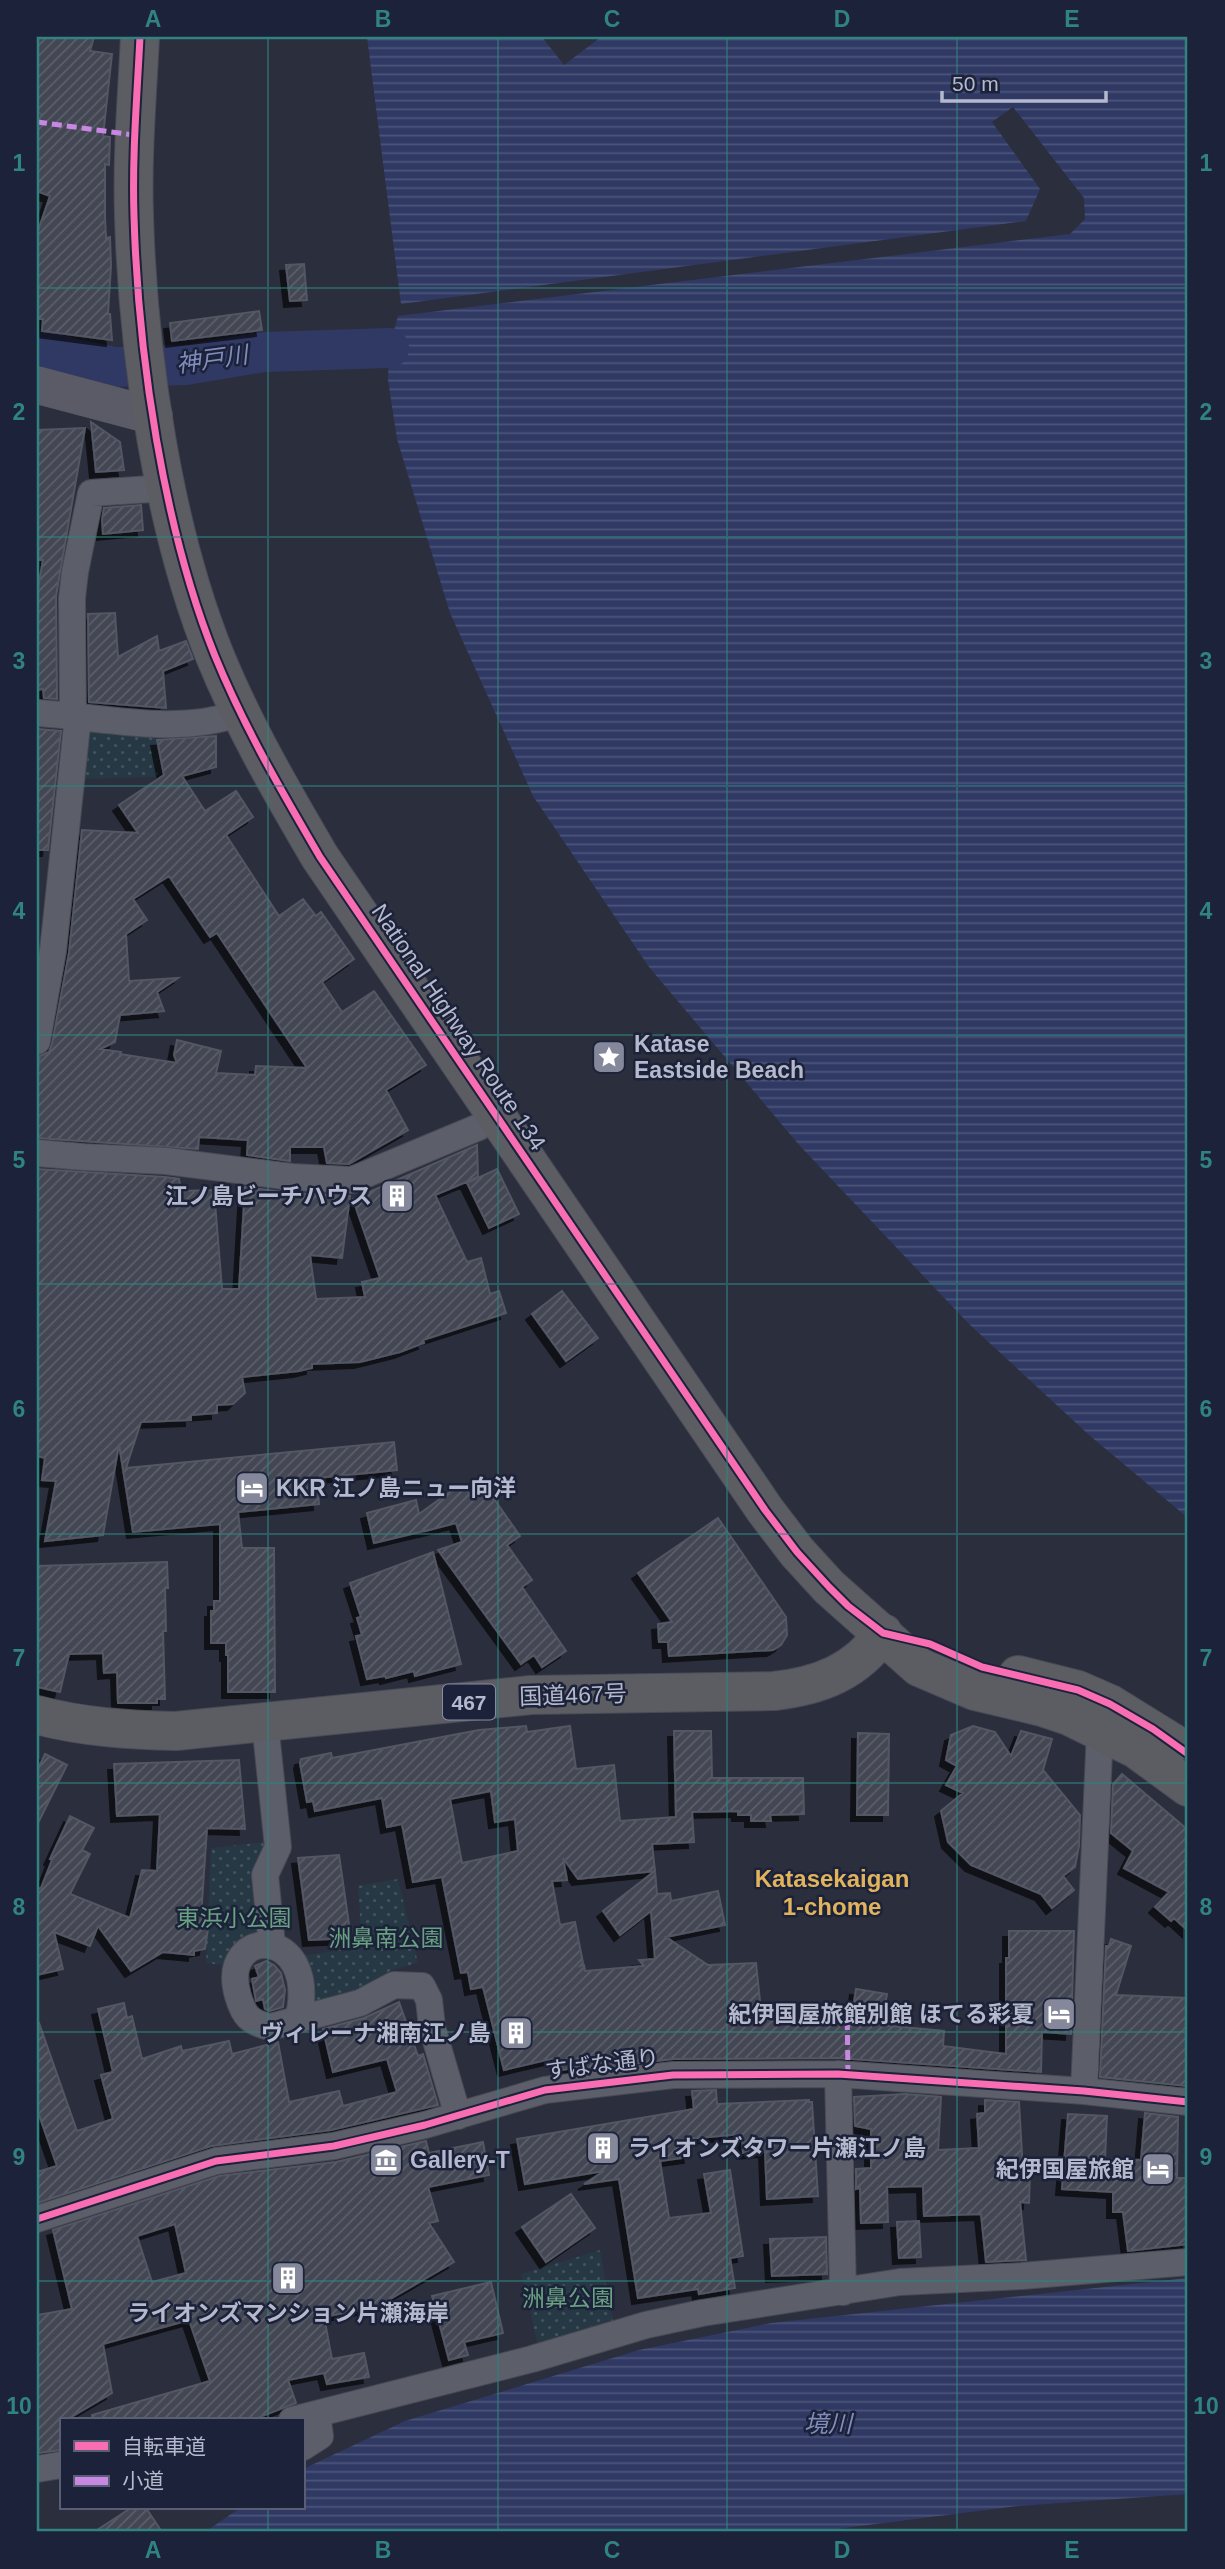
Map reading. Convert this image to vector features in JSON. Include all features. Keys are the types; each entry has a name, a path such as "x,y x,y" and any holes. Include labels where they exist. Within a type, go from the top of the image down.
{"highway":[{"name":"National Highway Route 134","path":"140,37 134,135 138,290 166,484 198,608 216,656 264,761 320,857 797,1552 848,1606 883,1633 919,1667 960,1687 1042,1707 1100,1730 1136,1749 1188,1787"},
{"name":"National Highway Route 134","path":"883,1633 930,1644 982,1667 1079,1690 1121,1710 1188,1754"},
{"name":"国道467号","path":"37,1715 69,1724 118,1730 176,1731 531,1695 774,1691 803,1688 831,1678 856,1663 875,1646 883,1633"}],"main road":[{"path":"37,385 153,407"}],"street":[{"path":"37,1041 53,951 75,715 72,598 90,493 151,489 166,484"},
{"path":"37,713 173,726 222,719 241,713"},
{"path":"37,1153 179,1162 292,1177 352,1180 478,1127 497,1116"},
{"path":"265,1723 278,1847 265,1875 272,1945"},
{"path":"1084,2091 1100,1730"},
{"path":"298,2020 303,2000 295,1962 285,1951 272,1945 258,1945 245,1952 235,1969 235,1986 243,2012 256,2024 270,2027 298,2020 360,2003 394,1986 422,1986 429,2000 432,2027 458,2116"},
{"path":"838,2074 844,2292"},
{"name":"すばな通り","path":"37,2219 216,2161 334,2146 458,2116 545,2090 661,2076 838,2074 1084,2091 1188,2102"},
{"path":"304,2446 320,2436 304,2417 532,2359 646,2325 728,2308 900,2283 1188,2262"},
{"path":"37,2469 60,2465"}],"green space":[{"path":"83,728 155,731 158,777 78,779"},
{"name":"東浜小公園","path":"265,1842 261,1935 229,1966 206,1963 211,1848"},
{"name":"洲鼻南公園","path":"398,1879 418,1963 391,1970 360,1992 312,2006 300,1956 362,1947 358,1886"},
{"name":"洲鼻公園","path":"600,2250 613,2321 538,2345 521,2274"}],"water":[{"path":"367,37 542,37 564,65 601,37 1188,37 1188,1518 1089,1435 969,1324 800,1146 649,967 533,796 450,613 397,439 388,380 389,348 398,316 1070,234 1085,219 1084,198 1013,107 992,122 1040,189 1026,221 401,304"},
{"name":"境川","path":"1188,2278 1188,2494 1018,2506 813,2532 205,2532 237,2510 304,2510 304,2469 405,2421 639,2350 771,2323"}],"building":[{"path":"37,37 94,37 90,51 112,54 103,136 110,137 109,165 105,164 105,217 106,238 110,237 108,314 112,340 42,331 43,319 37,319 37,234 50,196 37,191 37,131 41,114 37,113"},
{"path":"304,264 307,300 290,301 286,265"},
{"path":"259,311 262,330 172,341 170,323"},
{"path":"91,422 120,442 124,470 96,472"},
{"path":"85,428 56,596 57,699 44,698 43,689 37,690 37,594 43,560 37,560 37,430"},
{"path":"141,505 143,530 103,534 104,508"},
{"path":"115,613 118,657 157,636 159,651 186,641 193,659 163,671 166,708 89,702 88,614"},
{"path":"37,729 61,731 48,850 37,850"},
{"path":"216,736 216,767 182,776 205,811 236,791 253,817 226,835 279,916 303,899 316,916 321,912 354,959 322,982 342,1012 374,991 426,1065 386,1090 408,1130 349,1164 327,1163 324,1147 290,1147 290,1161 247,1155 248,1140 199,1137 198,1149 37,1138 38,1067 40,1056 49,1052 52,1044 69,953 82,830 138,833 119,805 164,775 157,740","holes":["169,876 210,937 217,933 307,1068 256,1066 255,1075 216,1073 221,1051 177,1040 174,1055 177,1063 100,1049 115,1042 120,1015 164,1011 157,992 178,978 129,981 126,934 147,920 133,899"]},
{"path":"477,1145 478,1177 435,1195 467,1262 481,1258 490,1294 499,1291 506,1313 423,1340 424,1343 400,1352 360,1362 312,1364 312,1368 299,1371 242,1377 245,1393 233,1404 217,1405 217,1413 191,1415 191,1420 141,1422 126,1468 394,1442 397,1470 317,1478 319,1504 238,1512 242,1548 274,1548 275,1692 228,1692 226,1643 211,1643 211,1611 214,1611 214,1601 220,1601 220,1524 133,1532 119,1444 103,1535 45,1541 56,1481 42,1480 45,1458 37,1456 37,1169 165,1177 179,1179 181,1191 214,1190 222,1289 239,1289 245,1187 350,1196 342,1258 310,1255 316,1299 365,1297 362,1282 380,1278 353,1199"},
{"path":"497,1169 519,1214 489,1228 467,1183"},
{"path":"562,1291 598,1338 566,1361 532,1314"},
{"path":"485,1486 520,1536 507,1545 532,1580 522,1587 566,1651 542,1667 534,1655 521,1664 438,1550 462,1542 456,1523 425,1531 423,1528 424,1531 374,1543 367,1513 416,1500 419,1514 451,1491 465,1488 471,1496"},
{"path":"718,1518 786,1617 787,1635 781,1645 773,1650 669,1656 668,1642 659,1642 658,1624 672,1622 638,1573"},
{"path":"433,1552 461,1664 415,1676 414,1671 386,1678 367,1679 356,1636 362,1635 357,1618 361,1617 350,1583"},
{"path":"167,1562 166,1631 163,1631 165,1699 157,1699 157,1703 118,1703 117,1672 104,1673 103,1653 69,1654 60,1692 37,1687 37,1566"},
{"path":"526,1726 527,1732 570,1726 576,1769 614,1765 620,1821 676,1817 674,1731 711,1731 712,1778 803,1778 804,1814 770,1815 771,1821 751,1821 751,1815 738,1815 738,1811 692,1812 694,1842 652,1844 655,1871 657,1894 670,1893 671,1901 718,1891 725,1925 666,1937 708,1965 756,1963 762,2020 813,2018 813,2015 852,2016 856,1989 887,1994 881,2025 944,2031 943,2046 1006,2054 1006,1958 1009,1958 1009,1931 1074,1931 1071,2034 1042,2032 1041,2072 838,2058 673,2059 562,2070 559,2057 504,2070 483,1987 471,1989 468,1972 461,1973 442,1877 413,1882 402,1824 387,1827 382,1798 315,1811 313,1801 307,1802 300,1763 301,1759 331,1753 332,1758 479,1730","holes":["491,1791 495,1822 515,1819 518,1851 462,1863 450,1799","563,1858 578,1879 655,1871 603,1911 620,1935 651,1911 655,1959 639,1960 644,1966 585,1971 584,1965 580,1966 583,1963 575,1922 560,1925 552,1881 567,1880"]},
{"path":"973,1726 995,1732 1011,1756 1021,1731 1052,1739 1043,1770 1080,1815 1075,1867 1063,1876 1074,1890 1052,1908 1041,1894 971,1865 948,1842 941,1811 963,1793 946,1785 957,1766 946,1760 951,1735"},
{"path":"858,1733 889,1734 888,1815 857,1815"},
{"path":"45,1754 67,1765 37,1825 37,1771"},
{"path":"239,1760 245,1829 207,1828 201,1917 209,1922 205,1949 194,1951 194,1955 163,1952 131,1971 98,1926 90,1946 54,1932 63,1969 37,1975 37,1889 41,1888 52,1860 50,1859 70,1816 94,1828 82,1850 90,1854 70,1894 130,1918 142,1870 157,1871 160,1814 117,1816 114,1764"},
{"path":"1122,1774 1188,1830 1188,1931 1174,1918 1171,1921 1155,1907 1169,1892 1124,1868 1133,1851 1111,1833 1113,1784"},
{"path":"339,1855 351,1938 309,1940 298,1858"},
{"path":"1111,1939 1131,1946 1116,1995 1188,1998 1187,2086 1100,2077 1106,1946 1109,1946"},
{"path":"266,1961 281,1973 285,1990 283,2007 270,2011 265,2009 263,1999 256,2001 252,1979 259,1977 255,1966"},
{"path":"399,2002 418,2056 423,2054 438,2105 331,2130 211,2146 37,2203 37,2172 57,2166 37,2109 37,2024 39,2023 77,2131 113,2119 101,2075 113,2072 98,2009 124,2003 127,2018 132,2016 142,2059 181,2046 182,2051 229,2041 232,2054 278,2042 289,2102 339,2091 343,2106 397,2092 387,2059 333,2072 323,2029 364,2018"},
{"path":"716,2090 717,2104 812,2102 818,2196 767,2199 765,2151 743,2153 742,2134 687,2139 690,2157 660,2161 669,2218 711,2213 704,2174 730,2170 743,2256 730,2258 735,2288 699,2294 698,2289 638,2298 619,2179 584,2184 604,2171 525,2184 517,2139 694,2109 692,2091"},
{"path":"905,2094 941,2097 938,2150 979,2148 977,2114 985,2113 985,2100 1019,2102 1023,2171 1030,2172 1029,2203 1020,2202 1026,2260 986,2262 981,2214 924,2216 923,2186 887,2187 888,2222 861,2223 860,2188 856,2189 856,2169 871,2168 871,2129 855,2126 854,2097"},
{"path":"1145,2113 1178,2117 1177,2178 1188,2178 1188,2244 1128,2251 1123,2212 1113,2212 1113,2192 1062,2189 1068,2114 1107,2116 1105,2159 1141,2160"},
{"path":"426,2141 429,2153 483,2142 489,2175 428,2187 438,2221 429,2223 454,2262 378,2306 324,2317 332,2359 364,2353 369,2377 327,2384 324,2373 288,2380 296,2403 257,2418 92,2418 92,2415 210,2381 189,2320 103,2344 112,2393 69,2418 60,2418 60,2450 37,2453 37,2315 72,2309 53,2230 219,2176 336,2162","holes":["175,2224 186,2273 152,2282 137,2236"]},
{"path":"571,2194 595,2228 546,2262 522,2227"},
{"path":"919,2221 921,2257 899,2258 897,2222"},
{"path":"826,2237 827,2274 772,2276 770,2239"},
{"path":"491,2282 503,2333 464,2342 468,2355 449,2360 432,2296"},
{"path":"128,2510 147,2510 162,2532 94,2532"}],"waterway":[{"name":"神戸川","path":"37,349 115,367 186,365 264,352 389,348"}],"marked path":[{"path":"37,122 134,135"},
{"path":"847,2005 848,2075"}],"cycle path":[{"path":"140,37 134,171 136,270 148,382 168,497 181,552 215,656 251,734 320,857 765,1510 797,1552 829,1587 848,1606 883,1633 930,1644 982,1667 1078,1690 1110,1704 1153,1729 1188,1754"},
{"path":"37,2219 216,2161 334,2146 425,2125 545,2090 673,2075 838,2074 1084,2091 1188,2102"}],"place":[{"name":"Katase Eastside Beach","path":"609,1057"},
{"name":"江ノ島ビーチハウス","path":"397,1196"},
{"name":"KKR 江ノ島ニュー向洋","path":"252,1488"},
{"name":"紀伊国屋旅館別館 ほてる彩夏","path":"1059,2014"},
{"name":"ヴィレーナ湘南江ノ島","path":"516,2033"},
{"name":"ライオンズタワー片瀬江ノ島","path":"603,2148"},
{"name":"Gallery-T","path":"386,2160"},
{"name":"紀伊国屋旅館","path":"1158,2169"},
{"name":"ライオンズマンション片瀬海岸","path":"288,2278"}],"district":[{"name":"Katasekaigan 1-chome","path":"832,1892"}]}
